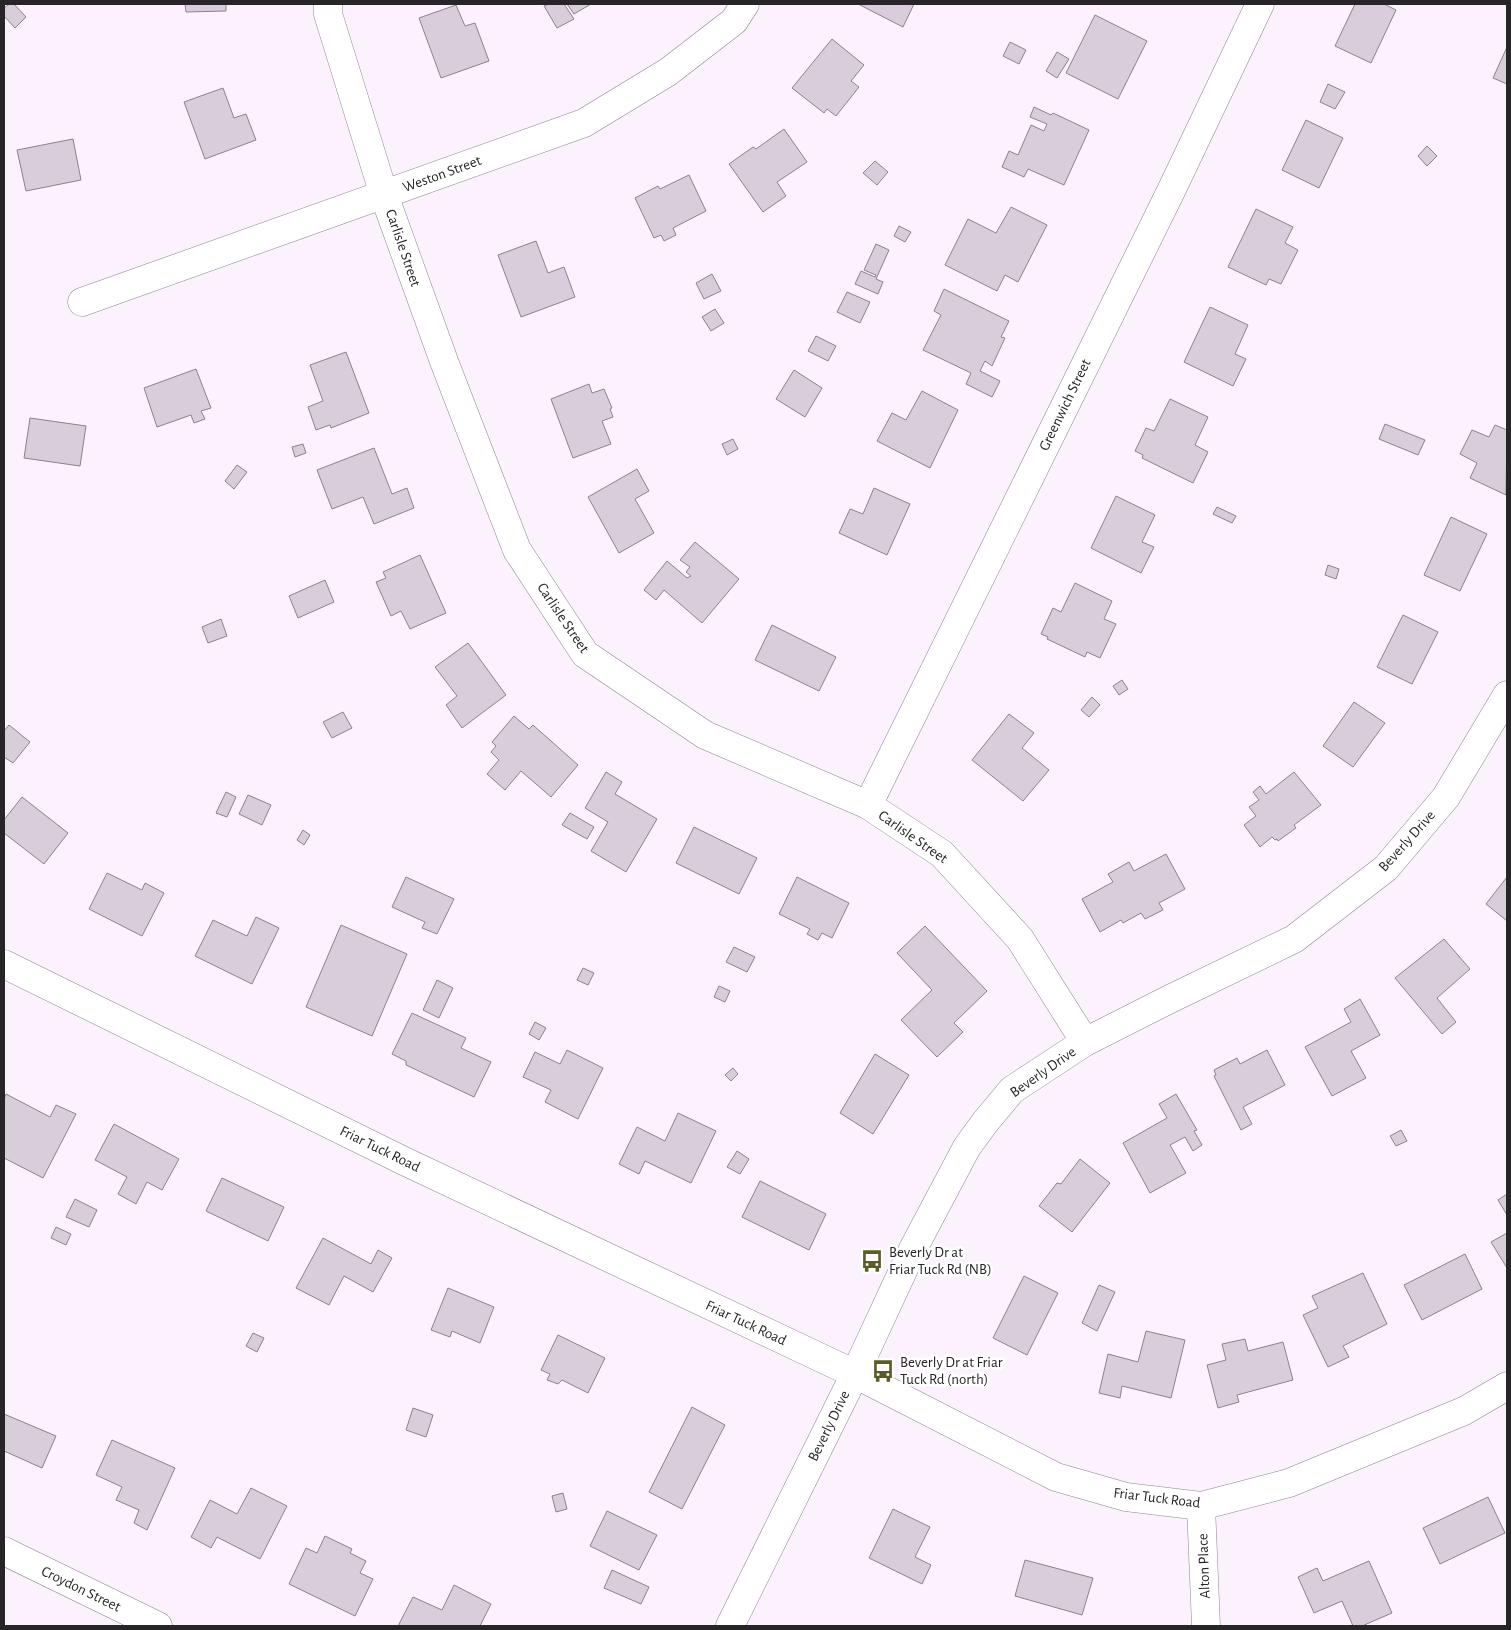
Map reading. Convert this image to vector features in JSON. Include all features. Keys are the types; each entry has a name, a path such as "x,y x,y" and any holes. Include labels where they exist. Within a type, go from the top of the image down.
{"street":[{"name":"Carlisle Street","path":"328,4 328,14 384,195 444,364 517,550 585,654 705,735 868,806 942,854 1025,946 1085,1042"},
{"name":"Weston Street","path":"82,302 584,123 668,72 734,21 745,4"},
{"name":"Greenwich Street","path":"868,806 1166,200 1260,4"},
{"name":"Beverly Drive","path":"730,1626 855,1374 914,1247 967,1147 986,1121 1012,1090 1085,1042 1294,939 1386,868 1446,797 1507,695"},
{"name":"Friar Tuck Road","path":"4,964 395,1156 855,1374 1056,1477 1126,1498 1201,1506 1289,1483 1464,1411 1507,1386"},
{"name":"Alton Place","path":"1201,1506 1206,1626"},
{"name":"Croydon Street","path":"4,1552 158,1626"}],"building":[{"path":"9,4 14,4 26,17 15,28 4,16 4,8"},
{"path":"185,4 226,4 226,11 186,12"},
{"path":"564,4 574,19 557,28 544,6"},
{"path":"567,4 591,4 574,14"},
{"path":"858,4 914,4 903,27"},
{"path":"1355,4 1384,4 1396,10 1371,63 1335,46"},
{"path":"456,5 465,26 475,23 489,61 441,78 419,18"},
{"path":"1095,15 1147,41 1118,99 1066,73"},
{"path":"832,39 864,65 851,81 859,87 836,116 827,109 824,113 792,88"},
{"path":"1010,42 1026,50 1019,64 1003,56"},
{"path":"1507,47 1507,84 1493,78"},
{"path":"1057,52 1069,59 1057,78 1046,71"},
{"path":"1328,84 1345,92 1335,109 1320,102"},
{"path":"223,88 234,118 246,114 256,140 205,159 184,102"},
{"path":"1034,107 1051,115 1053,113 1089,130 1064,185 1028,169 1024,177 1002,167 1009,151 1018,155 1031,125 1044,131 1047,124 1030,117"},
{"path":"1306,120 1343,138 1319,188 1282,170"},
{"path":"784,129 807,162 777,182 786,196 763,212 729,164 753,147 756,149"},
{"path":"73,139 81,180 26,191 17,150"},
{"path":"1427,146 1437,156 1427,166 1418,156"},
{"path":"875,161 888,172 877,185 863,173"},
{"path":"689,175 706,211 673,228 676,235 664,241 661,235 654,238 635,198 658,186 660,189"},
{"path":"1011,207 1047,225 1018,282 1005,275 997,291 945,265 968,219 996,233"},
{"path":"1256,209 1293,227 1285,243 1298,250 1281,284 1269,279 1266,285 1228,267"},
{"path":"899,226 911,232 905,242 894,236"},
{"path":"536,241 548,273 564,267 575,297 521,317 498,255"},
{"path":"876,244 889,250 876,279 883,282 878,294 855,284 861,271 875,277 876,275 864,270"},
{"path":"712,274 721,291 704,299 696,283"},
{"path":"944,289 1009,321 1001,337 1005,338 992,366 985,361 980,371 1000,381 992,397 966,384 971,373 923,350 941,315 934,311"},
{"path":"847,292 870,302 860,323 837,312"},
{"path":"1210,307 1248,325 1235,354 1246,359 1233,386 1184,362"},
{"path":"715,309 724,323 711,331 702,317"},
{"path":"816,336 836,346 828,361 808,351"},
{"path":"346,352 369,413 331,428 330,425 316,430 308,407 323,401 310,365"},
{"path":"196,369 211,408 201,411 205,419 194,423 191,415 157,427 144,388"},
{"path":"794,370 822,388 805,417 776,399"},
{"path":"589,384 592,393 604,389 612,408 610,409 613,417 602,421 611,444 573,458 551,399"},
{"path":"922,391 958,410 930,468 877,441 892,413 906,420"},
{"path":"1170,399 1208,417 1195,445 1208,452 1193,483 1142,458 1143,455 1135,451 1146,428 1154,431"},
{"path":"30,418 86,426 80,466 24,458"},
{"path":"1385,424 1425,440 1418,455 1379,439"},
{"path":"1495,425 1507,430 1506,495 1470,478 1477,463 1460,454 1472,430 1489,437"},
{"path":"733,439 738,449 727,455 722,444"},
{"path":"303,444 306,453 295,457 292,447"},
{"path":"374,448 392,494 407,488 414,508 374,524 363,497 332,509 317,470"},
{"path":"237,465 247,472 234,489 225,481"},
{"path":"637,469 649,491 635,499 654,533 619,553 588,497"},
{"path":"874,488 910,504 887,555 839,533 850,509 863,514"},
{"path":"1116,496 1155,515 1142,542 1154,547 1141,573 1091,548"},
{"path":"1217,507 1236,516 1232,523 1213,514"},
{"path":"1451,517 1487,534 1460,591 1424,575"},
{"path":"695,542 739,579 702,623 664,590 656,600 644,590 667,561 687,578 691,576 686,572 690,567 680,560"},
{"path":"420,555 446,613 410,629 401,611 391,616 376,582 386,578 383,572"},
{"path":"1328,565 1339,569 1336,579 1325,575"},
{"path":"325,580 334,602 298,618 289,596"},
{"path":"1075,583 1112,601 1104,619 1116,624 1100,658 1087,652 1085,657 1047,639 1048,637 1041,634 1053,608 1061,612"},
{"path":"1403,615 1438,632 1412,684 1377,667"},
{"path":"221,619 227,636 208,643 202,627"},
{"path":"772,625 836,657 819,691 755,660"},
{"path":"468,643 506,695 462,728 446,705 457,696 435,667"},
{"path":"1122,680 1128,689 1119,695 1113,686"},
{"path":"1092,697 1100,705 1089,717 1081,710"},
{"path":"1354,702 1385,723 1353,767 1323,746"},
{"path":"343,712 352,728 332,738 323,722"},
{"path":"1009,714 1034,733 1022,748 1049,770 1023,801 972,760"},
{"path":"514,716 529,729 533,725 578,765 551,797 521,771 505,790 487,774 499,760 491,752 496,746 492,742"},
{"path":"9,725 30,742 13,763 4,757 4,731"},
{"path":"606,772 622,782 615,794 657,819 626,872 591,851 608,822 585,808"},
{"path":"1294,772 1321,805 1294,825 1296,828 1278,841 1272,837 1260,847 1244,825 1256,816 1249,807 1259,800 1253,792 1260,786 1266,794"},
{"path":"226,792 236,797 227,817 216,813"},
{"path":"248,795 271,805 262,825 239,814"},
{"path":"22,797 68,833 44,864 4,833 4,820"},
{"path":"570,813 594,827 587,839 562,825"},
{"path":"694,827 757,858 739,894 676,863"},
{"path":"303,830 310,835 304,845 297,840"},
{"path":"1166,854 1185,889 1159,903 1163,910 1145,919 1141,913 1123,923 1121,920 1100,932 1082,899 1113,882 1108,874 1129,862 1134,871"},
{"path":"107,873 142,890 145,883 164,893 142,936 89,909"},
{"path":"406,877 454,899 437,934 422,928 425,922 392,907"},
{"path":"797,877 849,903 832,938 822,933 818,940 807,934 810,929 779,914"},
{"path":"1507,877 1507,921 1486,904"},
{"path":"256,917 279,928 252,984 195,956 213,920 247,936"},
{"path":"341,925 407,954 372,1036 306,1007"},
{"path":"925,926 987,991 954,1023 963,1032 937,1057 901,1020 932,990 897,953"},
{"path":"1444,939 1470,969 1437,998 1456,1022 1442,1034 1395,978"},
{"path":"734,947 755,957 747,972 726,962"},
{"path":"583,968 594,973 588,985 577,980"},
{"path":"437,980 453,988 439,1018 423,1010"},
{"path":"719,986 730,991 725,1002 714,997"},
{"path":"1360,999 1380,1035 1351,1051 1366,1078 1332,1096 1305,1047 1351,1022 1344,1009"},
{"path":"412,1013 466,1038 461,1048 491,1062 474,1097 406,1065 406,1061 392,1054"},
{"path":"535,1022 546,1028 539,1040 529,1034"},
{"path":"567,1050 603,1068 578,1119 545,1102 551,1090 523,1077 535,1052 560,1064"},
{"path":"1267,1050 1285,1085 1243,1107 1252,1124 1241,1130 1214,1076 1216,1075 1214,1070 1237,1058 1240,1064"},
{"path":"875,1054 909,1075 873,1134 840,1113"},
{"path":"733,1068 738,1074 731,1081 725,1075"},
{"path":"6,1094 50,1117 56,1105 76,1114 43,1178 4,1158 4,1099"},
{"path":"1176,1094 1197,1130 1194,1131 1202,1145 1193,1151 1185,1137 1170,1145 1186,1173 1150,1193 1123,1143 1167,1118 1159,1104"},
{"path":"678,1113 716,1131 691,1183 645,1161 639,1174 619,1164 637,1127 665,1141"},
{"path":"114,1124 179,1159 162,1190 147,1182 136,1204 118,1194 127,1177 95,1160"},
{"path":"1401,1130 1407,1141 1396,1146 1390,1136"},
{"path":"737,1151 749,1159 740,1174 727,1167"},
{"path":"1080,1159 1110,1183 1072,1232 1039,1206 1057,1183 1061,1184"},
{"path":"222,1178 284,1207 268,1241 206,1211"},
{"path":"760,1181 826,1214 809,1250 742,1217"},
{"path":"1507,1194 1507,1215 1498,1200"},
{"path":"75,1199 97,1210 89,1227 66,1217"},
{"path":"56,1227 71,1234 66,1245 51,1238"},
{"path":"1507,1233 1507,1268 1491,1242"},
{"path":"323,1238 371,1264 378,1250 392,1258 373,1292 344,1276 329,1305 296,1288"},
{"path":"1465,1254 1482,1289 1422,1320 1404,1285"},
{"path":"1363,1273 1387,1324 1343,1346 1349,1357 1328,1367 1303,1315 1318,1308 1312,1296"},
{"path":"1024,1276 1058,1293 1027,1355 993,1338"},
{"path":"1099,1285 1115,1292 1097,1331 1082,1323"},
{"path":"448,1288 494,1307 480,1343 452,1331 450,1337 431,1330"},
{"path":"1146,1331 1185,1340 1171,1398 1122,1386 1120,1398 1099,1393 1108,1354 1138,1362"},
{"path":"253,1333 264,1338 257,1352 246,1346"},
{"path":"558,1335 605,1358 588,1393 562,1380 558,1384 547,1380 550,1374 541,1370"},
{"path":"1245,1339 1248,1351 1283,1342 1293,1380 1237,1395 1239,1402 1218,1408 1207,1365 1226,1360 1222,1344"},
{"path":"692,1407 725,1425 682,1509 649,1492"},
{"path":"413,1408 433,1415 426,1437 406,1430"},
{"path":"4,1414 56,1436 42,1468 4,1451"},
{"path":"112,1440 175,1468 147,1530 134,1523 139,1510 116,1500 122,1487 96,1475"},
{"path":"251,1488 287,1506 260,1559 217,1537 211,1548 191,1537 210,1500 237,1514"},
{"path":"563,1493 567,1509 556,1512 552,1496"},
{"path":"1488,1497 1505,1533 1440,1564 1423,1528"},
{"path":"893,1509 930,1527 915,1557 931,1565 922,1584 869,1558"},
{"path":"607,1511 657,1535 639,1570 590,1546"},
{"path":"325,1536 352,1549 350,1553 366,1561 360,1573 373,1579 355,1616 289,1584 306,1548 317,1553"},
{"path":"1025,1560 1093,1578 1082,1615 1015,1596"},
{"path":"1369,1561 1392,1613 1362,1626 1353,1626 1342,1601 1314,1613 1298,1577 1317,1568 1323,1581"},
{"path":"612,1570 649,1587 641,1604 604,1588"},
{"path":"454,1585 491,1604 480,1626 398,1626 413,1597 442,1610"}],"place":[{"name":"Beverly Dr at Friar Tuck Rd (NB)","path":"872,1261"},
{"name":"Beverly Dr at Friar Tuck Rd (north)","path":"883,1371"}]}
